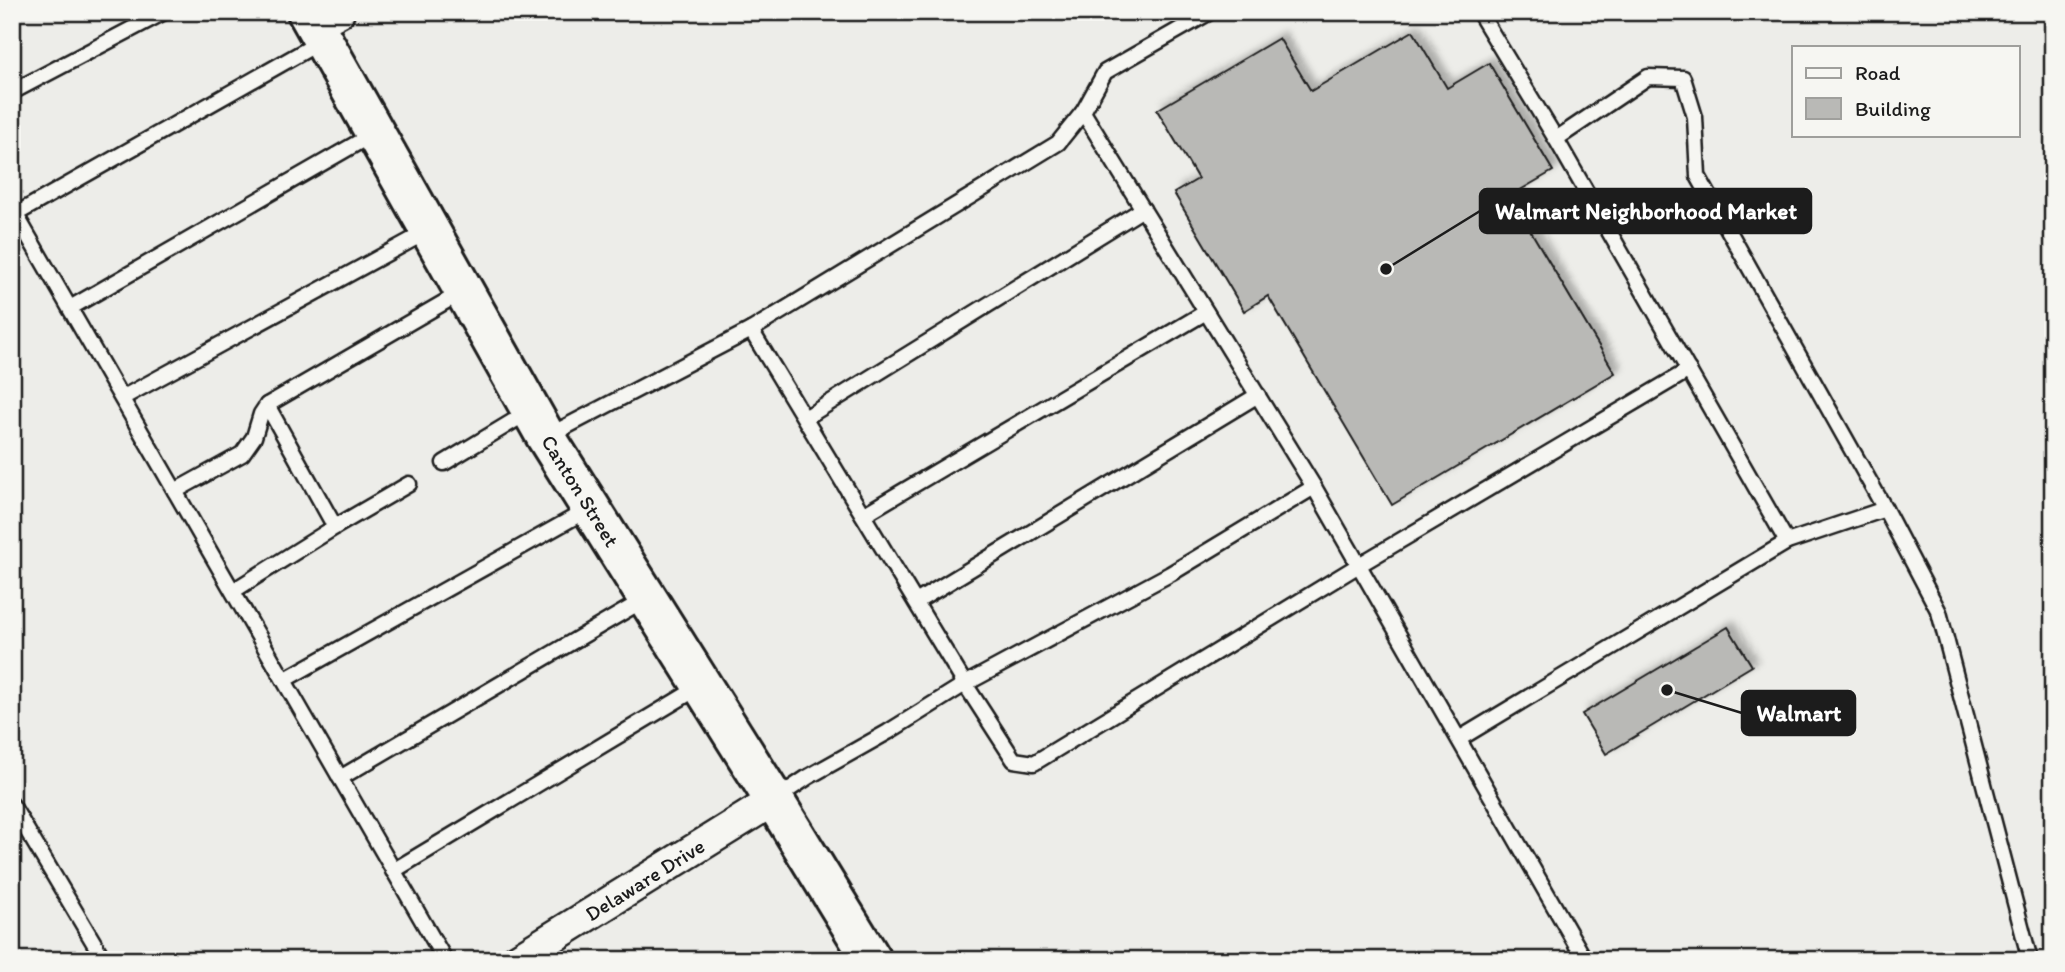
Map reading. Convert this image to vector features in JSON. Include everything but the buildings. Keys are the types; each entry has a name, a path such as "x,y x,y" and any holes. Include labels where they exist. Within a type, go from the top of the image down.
{"main road":[{"name":"Canton Street","path":"320,23 375,134 538,424 872,960"}],"street":[{"name":"Delaware Drive","path":"516,960 774,800"}],"lane":[{"path":"12,92 164,12"},
{"path":"444,463 751,330 1058,143 1083,112 1105,72 1210,12"},
{"path":"1479,12 1556,139 1787,542"},
{"path":"320,23 14,211 445,960"},
{"path":"1556,139 1648,77 1683,78 1695,117 1698,176 1885,509 1939,611 2030,960"},
{"path":"1083,112 1314,487 1585,960"},
{"path":"70,308 375,134"},
{"path":"805,418 1143,209"},
{"path":"122,398 429,230"},
{"path":"175,491 242,453 254,437 261,414 267,405 464,292"},
{"path":"863,515 1206,312"},
{"path":"751,330 965,684 1014,760 1034,762 1359,565 1689,370"},
{"path":"916,602 1258,395"},
{"path":"267,405 335,527"},
{"path":"233,591 409,484"},
{"path":"774,800 965,684 1170,574 1314,487"},
{"path":"284,680 590,508"},
{"path":"1459,739 1787,542 1885,509"},
{"path":"340,778 647,598"},
{"path":"393,871 702,685"},
{"path":"12,805 104,960"}],"place":[{"name":"Walmart Neighborhood Market","path":"1386,269"},
{"name":"Walmart","path":"1667,690"}]}
